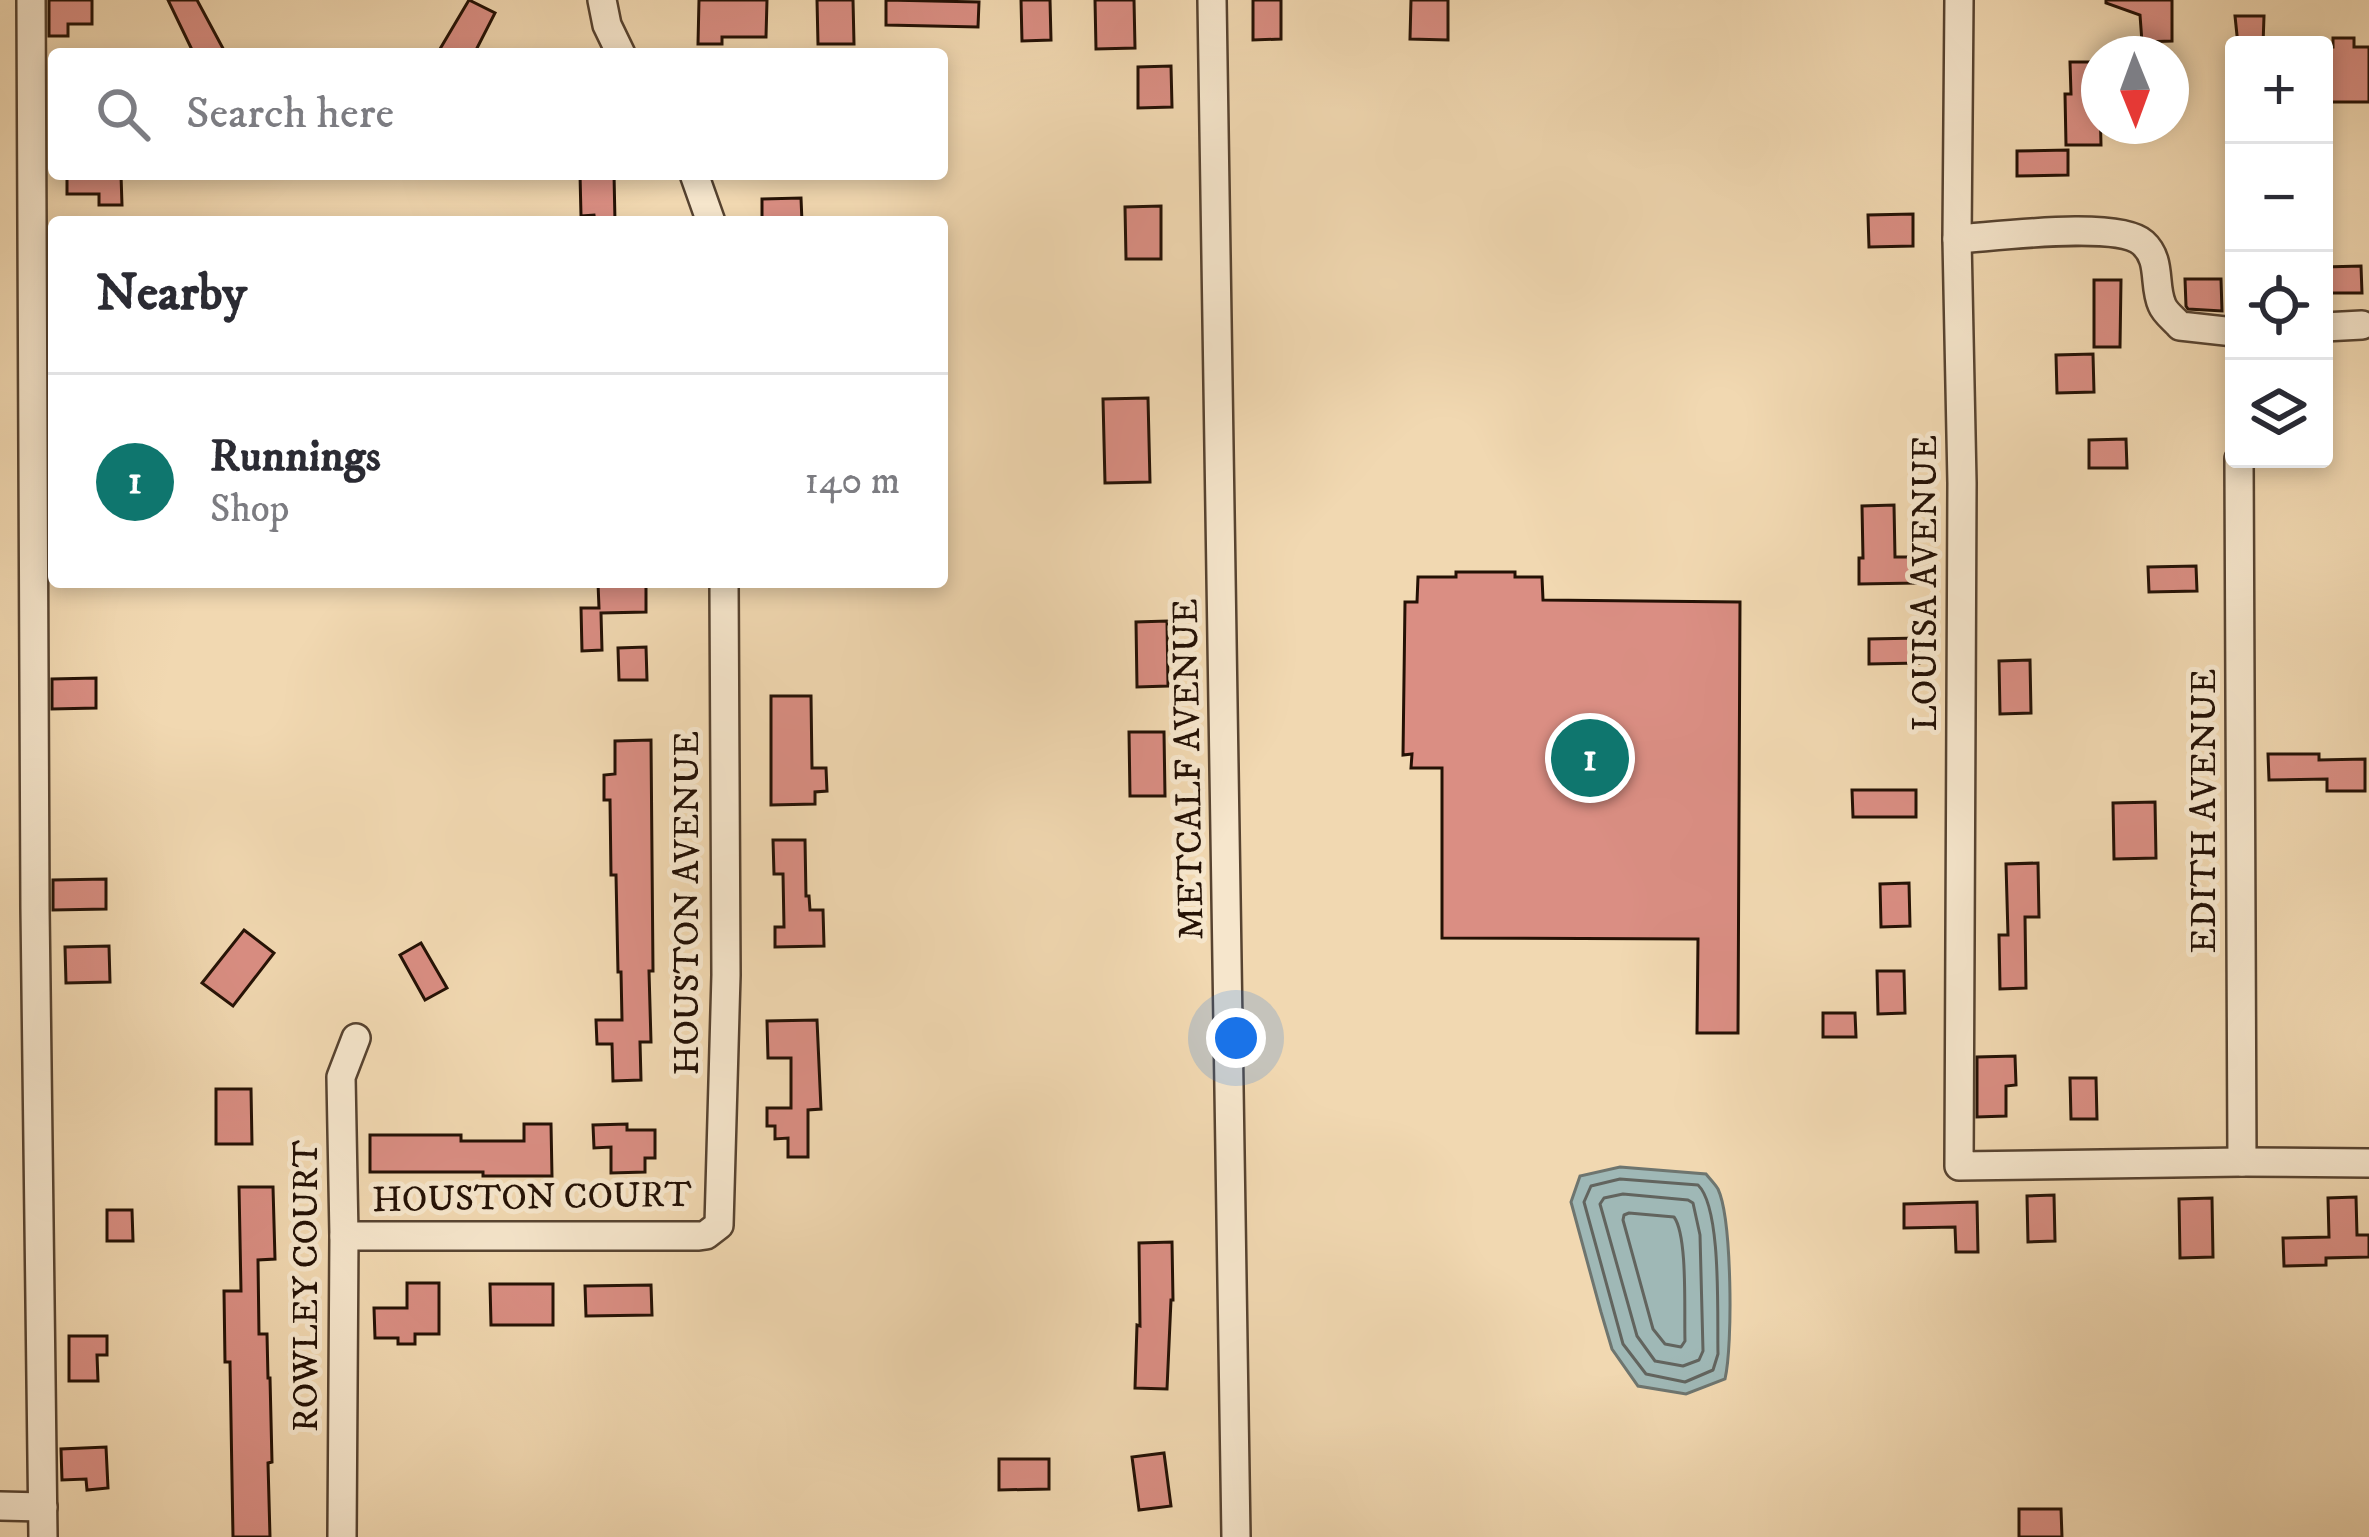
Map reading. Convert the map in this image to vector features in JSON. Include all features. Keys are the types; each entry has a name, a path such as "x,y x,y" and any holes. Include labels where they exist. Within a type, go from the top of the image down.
{"street":[{"path":"31,0 34,908 43,1537"},
{"path":"602,0 618,48"},
{"name":"METCALF AVENUE","path":"1212,0 1236,1537"},
{"name":"LOUISA AVENUE","path":"1959,0 1959,1166 2242,1162"},
{"path":"696,180 709,216"},
{"path":"1957,239 2066,231 2126,234 2143,243 2155,261 2162,306 2180,326 2225,333"},
{"path":"2333,327 2362,325"},
{"name":"EDITH AVENUE","path":"2239,468 2242,1162"},
{"name":"HOUSTON AVENUE","path":"719,1225 726,975 724,588"},
{"name":"ROWLEY COURT","path":"342,1537 341,1077 356,1038"},
{"path":"2242,1162 2369,1163"},
{"name":"HOUSTON COURT","path":"344,1236 699,1236 719,1225"},
{"path":"0,1506 43,1507"}],"water":[{"path":"1620,1167 1706,1174 1718,1189 1730,1282 1725,1379 1686,1394 1638,1386 1612,1349 1571,1202 1580,1176"}],"building":[{"path":"49,0 92,0 92,24 68,24 68,36 49,36"},
{"path":"168,0 197,0 223,48 191,48"},
{"path":"469,0 495,13 477,48 441,48"},
{"path":"699,0 767,0 766,37 722,37 722,44 698,44"},
{"path":"817,0 853,0 854,44 818,44"},
{"path":"886,0 979,2 978,27 886,25"},
{"path":"1021,0 1050,0 1051,40 1022,41"},
{"path":"1095,0 1134,0 1135,48 1096,49"},
{"path":"1253,0 1281,0 1281,39 1253,40"},
{"path":"1411,0 1448,0 1448,40 1410,39"},
{"path":"2172,0 2172,36 2142,36 2140,15 2106,3"},
{"path":"2235,16 2264,16 2263,36 2237,36"},
{"path":"2333,38 2354,38 2354,47 2369,47 2369,102 2333,102"},
{"path":"2070,62 2081,62 2081,144 2101,145 2066,145 2065,94 2071,94"},
{"path":"1171,66 1172,107 1138,108 1138,67"},
{"path":"2068,150 2068,175 2017,176 2017,151"},
{"path":"67,180 121,180 122,205 99,205 99,194 67,194"},
{"path":"580,180 614,180 615,216 581,216"},
{"path":"801,198 802,216 762,216 762,199"},
{"path":"1161,206 1161,259 1126,259 1125,207"},
{"path":"1913,214 1913,246 1869,247 1868,215"},
{"path":"2361,266 2362,293 2333,293 2333,267"},
{"path":"2185,279 2221,279 2222,311 2188,309"},
{"path":"2094,280 2121,280 2120,347 2094,347"},
{"path":"2093,354 2094,392 2057,393 2056,355"},
{"path":"1148,398 1150,482 1105,483 1103,399"},
{"path":"2126,439 2127,468 2089,468 2089,440"},
{"path":"1894,505 1895,557 1917,557 1917,583 1859,584 1862,506"},
{"path":"2196,566 2197,591 2149,592 2148,567"},
{"path":"1456,572 1542,577 1543,600 1740,602 1738,1033 1697,1033 1698,939 1442,938 1442,768 1411,768 1412,754 1403,755 1405,602 1417,602 1418,577 1456,577"},
{"path":"598,588 646,588 646,612 601,613 602,650 582,651 581,608 599,608"},
{"path":"1167,621 1168,686 1137,687 1136,622"},
{"path":"1919,638 1919,663 1869,664 1869,639"},
{"path":"646,647 647,680 619,680 618,648"},
{"path":"2030,660 2031,713 2000,714 1999,661"},
{"path":"96,678 96,708 52,709 52,679"},
{"path":"771,696 811,696 812,768 826,768 827,791 815,792 815,804 771,805"},
{"path":"1129,732 1164,732 1165,796 1130,796"},
{"path":"651,740 651,1042 640,1042 641,1080 613,1081 612,1044 597,1044 596,1020 622,1020 616,875 611,875 610,800 604,800 604,775 615,774 615,741"},
{"path":"2268,754 2365,759 2365,791 2327,791 2327,779 2269,780"},
{"path":"1852,790 1916,790 1916,817 1853,817"},
{"path":"2155,802 2156,858 2114,859 2113,803"},
{"path":"773,840 805,840 806,896 810,910 823,910 824,946 775,947 775,927 784,927 783,874 774,874"},
{"path":"2038,863 2039,917 2025,917 2026,988 2000,989 1999,935 2008,935 2006,864"},
{"path":"106,879 106,909 53,910 53,880"},
{"path":"1909,883 1910,926 1881,927 1880,884"},
{"path":"244,930 274,953 233,1006 202,983"},
{"path":"421,943 447,988 425,1000 400,955"},
{"path":"109,946 110,982 66,983 65,947"},
{"path":"1877,971 1904,971 1905,1013 1878,1014"},
{"path":"1823,1013 1855,1013 1856,1037 1823,1037"},
{"path":"817,1020 821,1109 808,1110 808,1157 788,1157 788,1138 775,1139 775,1126 767,1126 767,1108 791,1108 791,1058 768,1058 767,1021"},
{"path":"2015,1056 2016,1085 2006,1086 2006,1116 1977,1117 1977,1057"},
{"path":"2070,1078 2096,1078 2097,1119 2071,1119"},
{"path":"216,1089 251,1089 252,1144 216,1144"},
{"path":"524,1124 551,1124 552,1176 370,1172 370,1135 524,1141"},
{"path":"627,1124 627,1130 655,1130 655,1158 645,1158 645,1172 611,1173 611,1147 594,1148 593,1125"},
{"path":"239,1187 273,1187 275,1259 258,1260 259,1334 267,1334 270,1378 270,1537 233,1537 224,1291 241,1291"},
{"path":"2054,1195 2055,1241 2028,1242 2027,1196"},
{"path":"2356,1197 2357,1235 2369,1235 2369,1257 2284,1266 2283,1238 2329,1237 2328,1198"},
{"path":"2212,1198 2213,1257 2180,1258 2179,1199"},
{"path":"1977,1202 1978,1252 1956,1252 1955,1227 1904,1228 1904,1204"},
{"path":"107,1210 132,1210 133,1241 107,1241"},
{"path":"1172,1242 1167,1389 1135,1388 1139,1243"},
{"path":"407,1283 439,1283 439,1334 415,1334 415,1344 375,1338 374,1308 407,1308"},
{"path":"490,1284 553,1284 553,1325 491,1325"},
{"path":"651,1285 652,1315 586,1316 585,1286"},
{"path":"69,1336 107,1336 107,1355 97,1355 98,1381 69,1381"},
{"path":"106,1447 108,1488 87,1490 86,1479 62,1480 61,1449"},
{"path":"1164,1453 1171,1506 1139,1510 1132,1457"},
{"path":"999,1459 1049,1459 1049,1489 999,1490"},
{"path":"2019,1509 2061,1509 2062,1537 2019,1537"}],"place":[{"name":"Runnings","path":"1590,758"}]}
